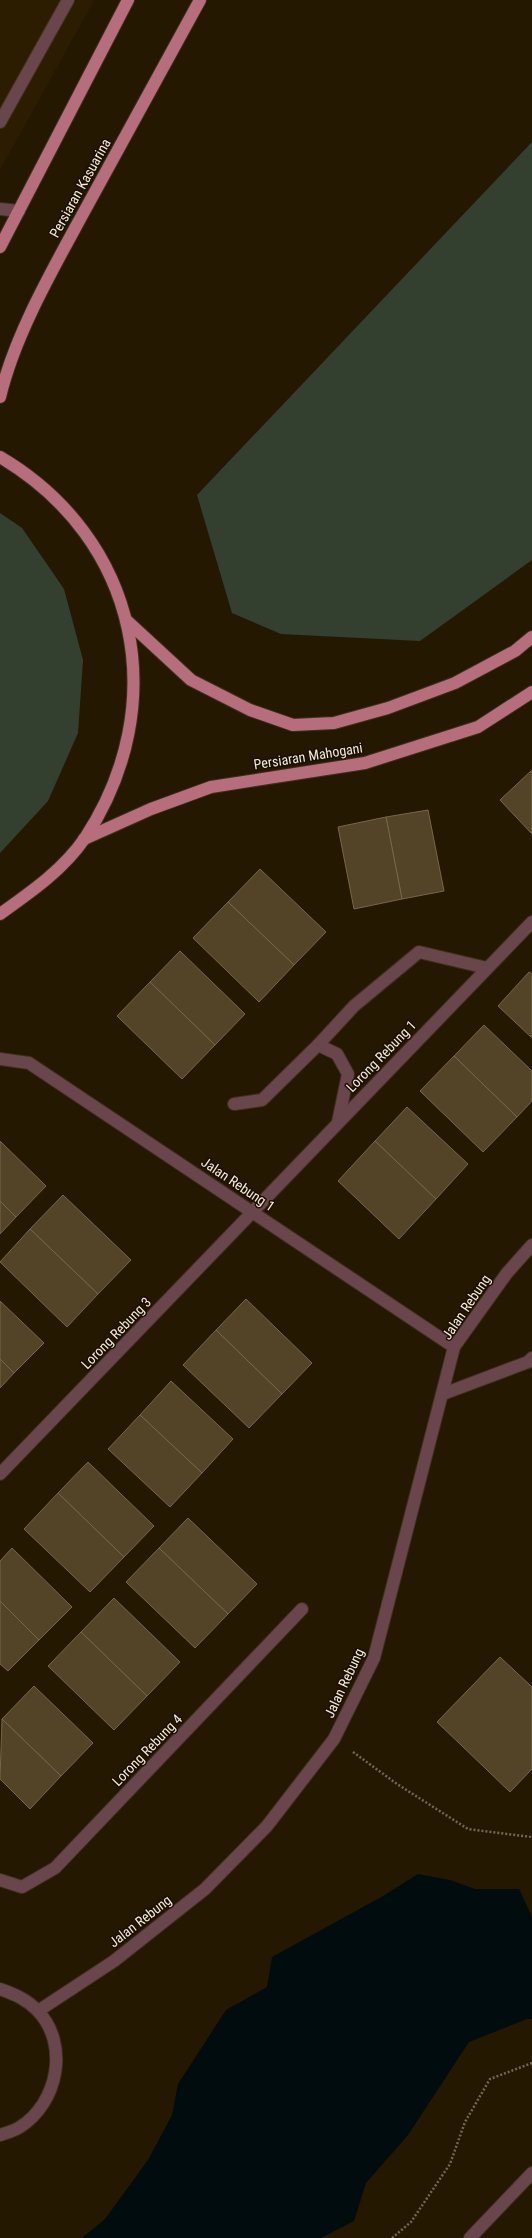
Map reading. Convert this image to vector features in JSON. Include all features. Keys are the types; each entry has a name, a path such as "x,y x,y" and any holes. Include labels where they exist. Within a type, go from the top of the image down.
{"main road":[{"path":"0,247 128,0"},
{"name":"Persiaran Kasuarina","path":"0,397 3,384 29,319 66,246 200,0"},
{"path":"0,457 27,472 60,502 89,537 111,577 126,620 134,677 130,734 113,789 84,839 46,882 0,914"},
{"name":"Persiaran Mahogani","path":"126,620 191,680 250,710 293,726 334,723 388,708 433,692 455,683 515,651 532,637"},
{"name":"Persiaran Mahogani","path":"84,839 151,809 211,787 366,763 478,727 532,692"}],"street":[{"path":"0,122 68,0"},
{"path":"0,209 19,211"},
{"name":"Lorong Rebung 1","path":"254,1212 338,1122 532,922"},
{"path":"234,1104 262,1100 318,1045 354,1006 419,952 487,968"},
{"path":"318,1045 337,1054 348,1074 338,1122"},
{"name":"Jalan Rebung 1","path":"0,1059 29,1063 454,1347"},
{"name":"Lorong Rebung 3","path":"0,1474 254,1212"},
{"name":"Jalan Rebung","path":"38,2011 114,1961 205,1889 267,1826 334,1739 374,1658 454,1347 507,1273 532,1246"},
{"path":"443,1394 528,1362 532,1358"},
{"name":"Lorong Rebung 4","path":"0,1880 22,1887 55,1868 302,1609"},
{"path":"0,1989 19,1996 38,2011 52,2034 57,2060 53,2086 40,2110 19,2128 0,2135"},
{"path":"470,2238 532,2172"}],"path":[{"path":"334,1739 397,1784 468,1828 532,1838"},
{"path":"392,2238 411,2222 450,2164 465,2122 490,2080 532,2062"}],"shaded area":[{"path":"0,0 94,0 0,170"},
{"path":"418,1874 450,1880 475,1889 519,1889 532,1917 532,2019 527,2019 469,2042 408,2135 366,2183 354,2221 321,2238 82,2238 105,2219 148,2160 172,2115 178,2084 226,2010 267,1987 272,1957 383,1896"}],"green space":[{"path":"532,142 532,560 420,641 281,634 232,613 197,495"},
{"path":"0,513 22,528 64,589 83,660 78,733 48,801 0,853"}],"building":[{"path":"532,770 532,834 500,800"},
{"path":"428,810 444,891 402,899 386,817"},
{"path":"386,817 402,899 354,909 338,827"},
{"path":"260,869 326,932 294,965 228,902"},
{"path":"228,902 294,965 259,1002 193,938"},
{"path":"180,951 245,1014 215,1045 150,982"},
{"path":"529,972 532,974 532,1038 498,1006"},
{"path":"150,982 215,1045 182,1079 117,1016"},
{"path":"484,1025 532,1071 532,1101 517,1117 454,1056"},
{"path":"454,1056 517,1117 483,1152 420,1091"},
{"path":"407,1107 468,1164 436,1199 375,1141"},
{"path":"0,1141 46,1186 16,1217 0,1201"},
{"path":"375,1141 436,1199 399,1239 338,1181"},
{"path":"63,1195 131,1260 98,1294 30,1229"},
{"path":"0,1201 16,1217 0,1234"},
{"path":"30,1229 98,1294 67,1327 0,1262"},
{"path":"246,1299 312,1363 282,1394 216,1330"},
{"path":"0,1301 44,1343 14,1373 0,1359"},
{"path":"216,1330 282,1394 249,1428 183,1365"},
{"path":"0,1359 14,1373 0,1388"},
{"path":"171,1381 233,1439 202,1473 140,1415"},
{"path":"140,1415 202,1473 170,1507 108,1449"},
{"path":"88,1462 154,1526 124,1557 58,1493"},
{"path":"58,1493 124,1557 90,1592 24,1529"},
{"path":"188,1518 257,1584 228,1614 159,1548"},
{"path":"12,1548 72,1607 39,1640 0,1601 0,1561"},
{"path":"159,1548 228,1614 195,1648 126,1582"},
{"path":"114,1598 180,1662 147,1696 81,1632"},
{"path":"0,1601 39,1640 8,1671 0,1664"},
{"path":"81,1632 147,1696 114,1730 48,1666"},
{"path":"500,1657 532,1687 532,1769 510,1792 437,1722"},
{"path":"34,1686 93,1743 61,1776 2,1719"},
{"path":"2,1719 61,1776 30,1809 0,1779"}]}
